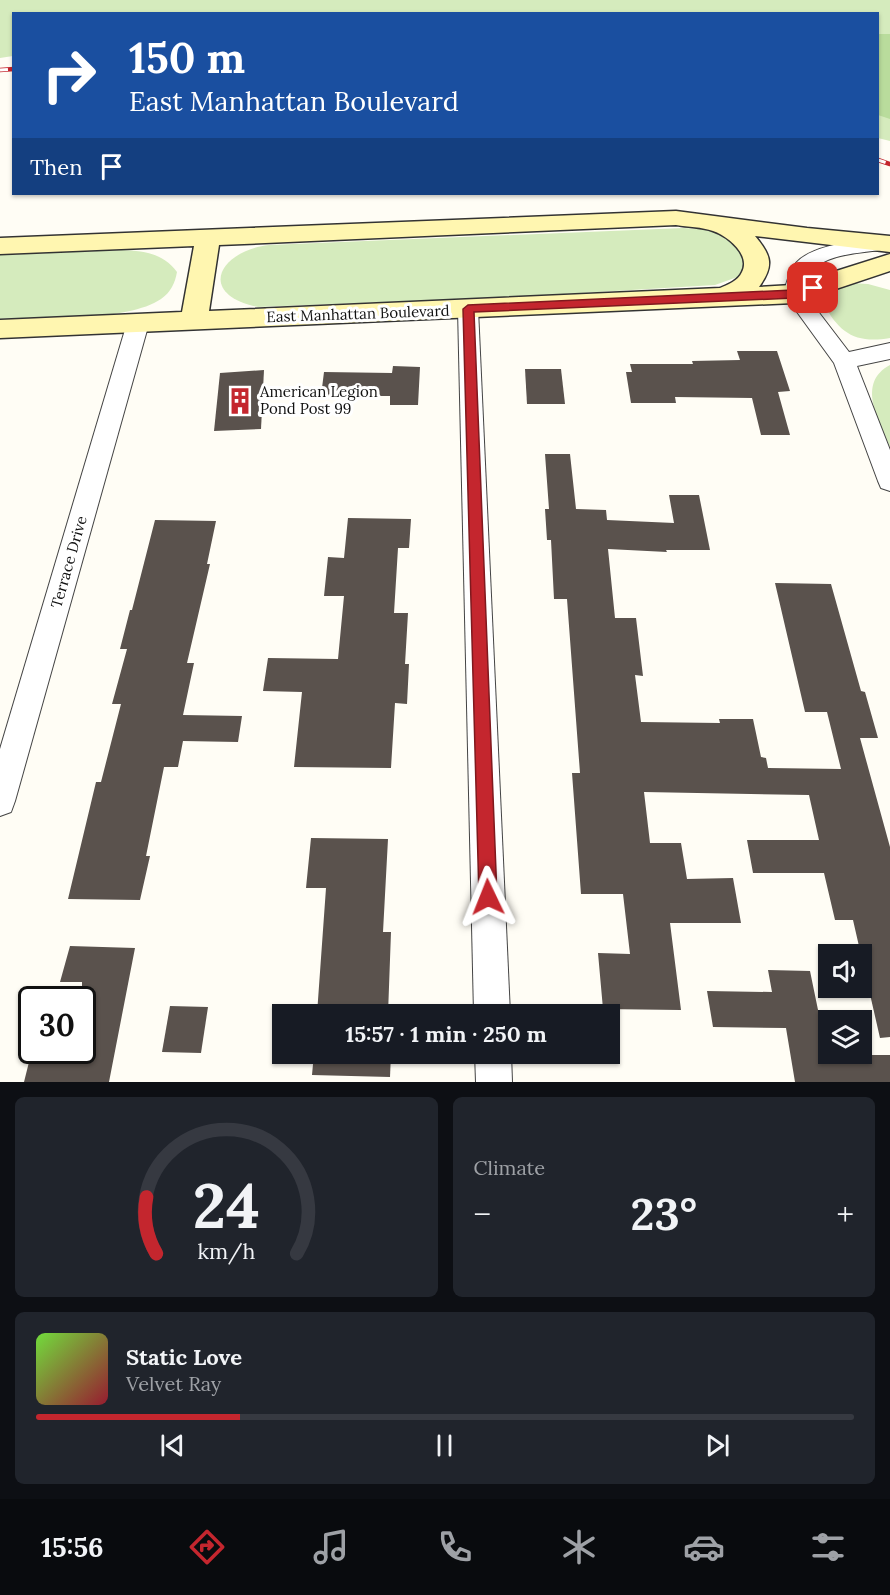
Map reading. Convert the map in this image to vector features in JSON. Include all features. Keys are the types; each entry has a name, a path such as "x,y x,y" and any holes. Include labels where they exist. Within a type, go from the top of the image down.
{"street":[{"name":"East Manhattan Boulevard","path":"0,246 676,219 807,236 889,250"},
{"path":"717,223 736,232 748,242 756,256 757,270 748,283 724,297"},
{"path":"194,320 208,238"},
{"name":"East Manhattan Boulevard","path":"0,329 794,294 889,250"},
{"path":"794,294 844,361 890,481"},
{"path":"468,309 492,1004"},
{"name":"Terrace Drive","path":"0,801 138,323"},
{"path":"844,361 890,351"},
{"path":"493,1064 494,1082"}],"green space":[{"path":"0,0 890,0 890,141 879,138 879,12 12,12 12,56 0,58"},
{"path":"879,34 890,34 890,119 879,115"},
{"path":"683,228 711,231 725,237 748,254 743,275 715,285 514,297 258,307 239,301 227,293 221,283 222,273 227,264 237,255 269,245"},
{"path":"122,250 152,254 166,261 177,272 172,287 161,299 127,312 106,315 0,319 0,255"},
{"path":"850,283 868,284 890,290 890,338 858,338 843,329 830,314 824,304 825,299 830,292"},
{"path":"890,365 890,447 876,414 872,392 874,382 880,373"}],"building":[{"path":"737,351 777,351 790,391 778,392 790,435 761,435 752,398 675,397 676,403 631,403 626,372 632,372 630,364 693,364 692,361 740,360"},
{"path":"393,366 420,367 418,405 390,405 390,396 321,396 324,372 392,373"},
{"path":"525,369 561,369 565,404 527,404"},
{"name":"American Legion Pond Post 99","path":"264,370 261,429 214,431 220,373"},
{"path":"545,454 570,454 576,509 606,510 607,520 674,523 669,495 699,495 710,550 666,550 667,552 608,549 615,618 636,618 643,676 635,675 641,722 720,723 719,719 753,719 761,757 766,758 768,768 841,769 827,712 805,712 775,583 831,584 861,691 865,692 878,738 860,738 890,847 890,1037 880,1038 871,998 872,944 858,944 853,920 835,920 824,873 753,873 747,840 819,840 809,795 644,792 650,843 681,843 687,879 733,878 741,923 670,923 681,1010 620,1009 620,1004 603,1004 598,953 630,954 623,894 581,894 572,773 580,773 567,599 554,599 551,540 547,540 545,509 549,509"},
{"path":"348,518 411,519 409,548 398,548 394,613 408,613 405,664 409,664 407,704 395,703 391,768 294,767 302,692 263,691 268,658 338,659 344,596 324,596 328,557 344,558"},
{"path":"155,520 216,521 207,564 210,564 187,663 194,663 183,715 242,716 238,742 183,741 178,767 164,767 146,856 150,856 140,900 68,899 96,782 101,782 121,704 112,704 127,649 120,649"},
{"path":"311,838 388,839 383,932 391,932 388,1004 318,1004 326,888 306,888"},
{"path":"70,946 135,948 109,1082 24,1082 28,1064 96,1064 96,986 82,986 82,982 60,982"},
{"path":"768,970 810,971 818,1010 818,1064 872,1064 872,1055 890,1055 890,1082 795,1082 786,1028 713,1027 707,991 772,992"},
{"path":"170,1006 208,1007 201,1053 162,1052"},
{"path":"313,1064 391,1064 390,1077 312,1075"}],"railway":[{"path":"0,70 12,69"},
{"path":"879,160 890,164"}],"place":[{"name":"American Legion Pond Post 99","path":"240,401"}],"route":[{"path":"488,897 468,309 794,294 813,288"}]}
